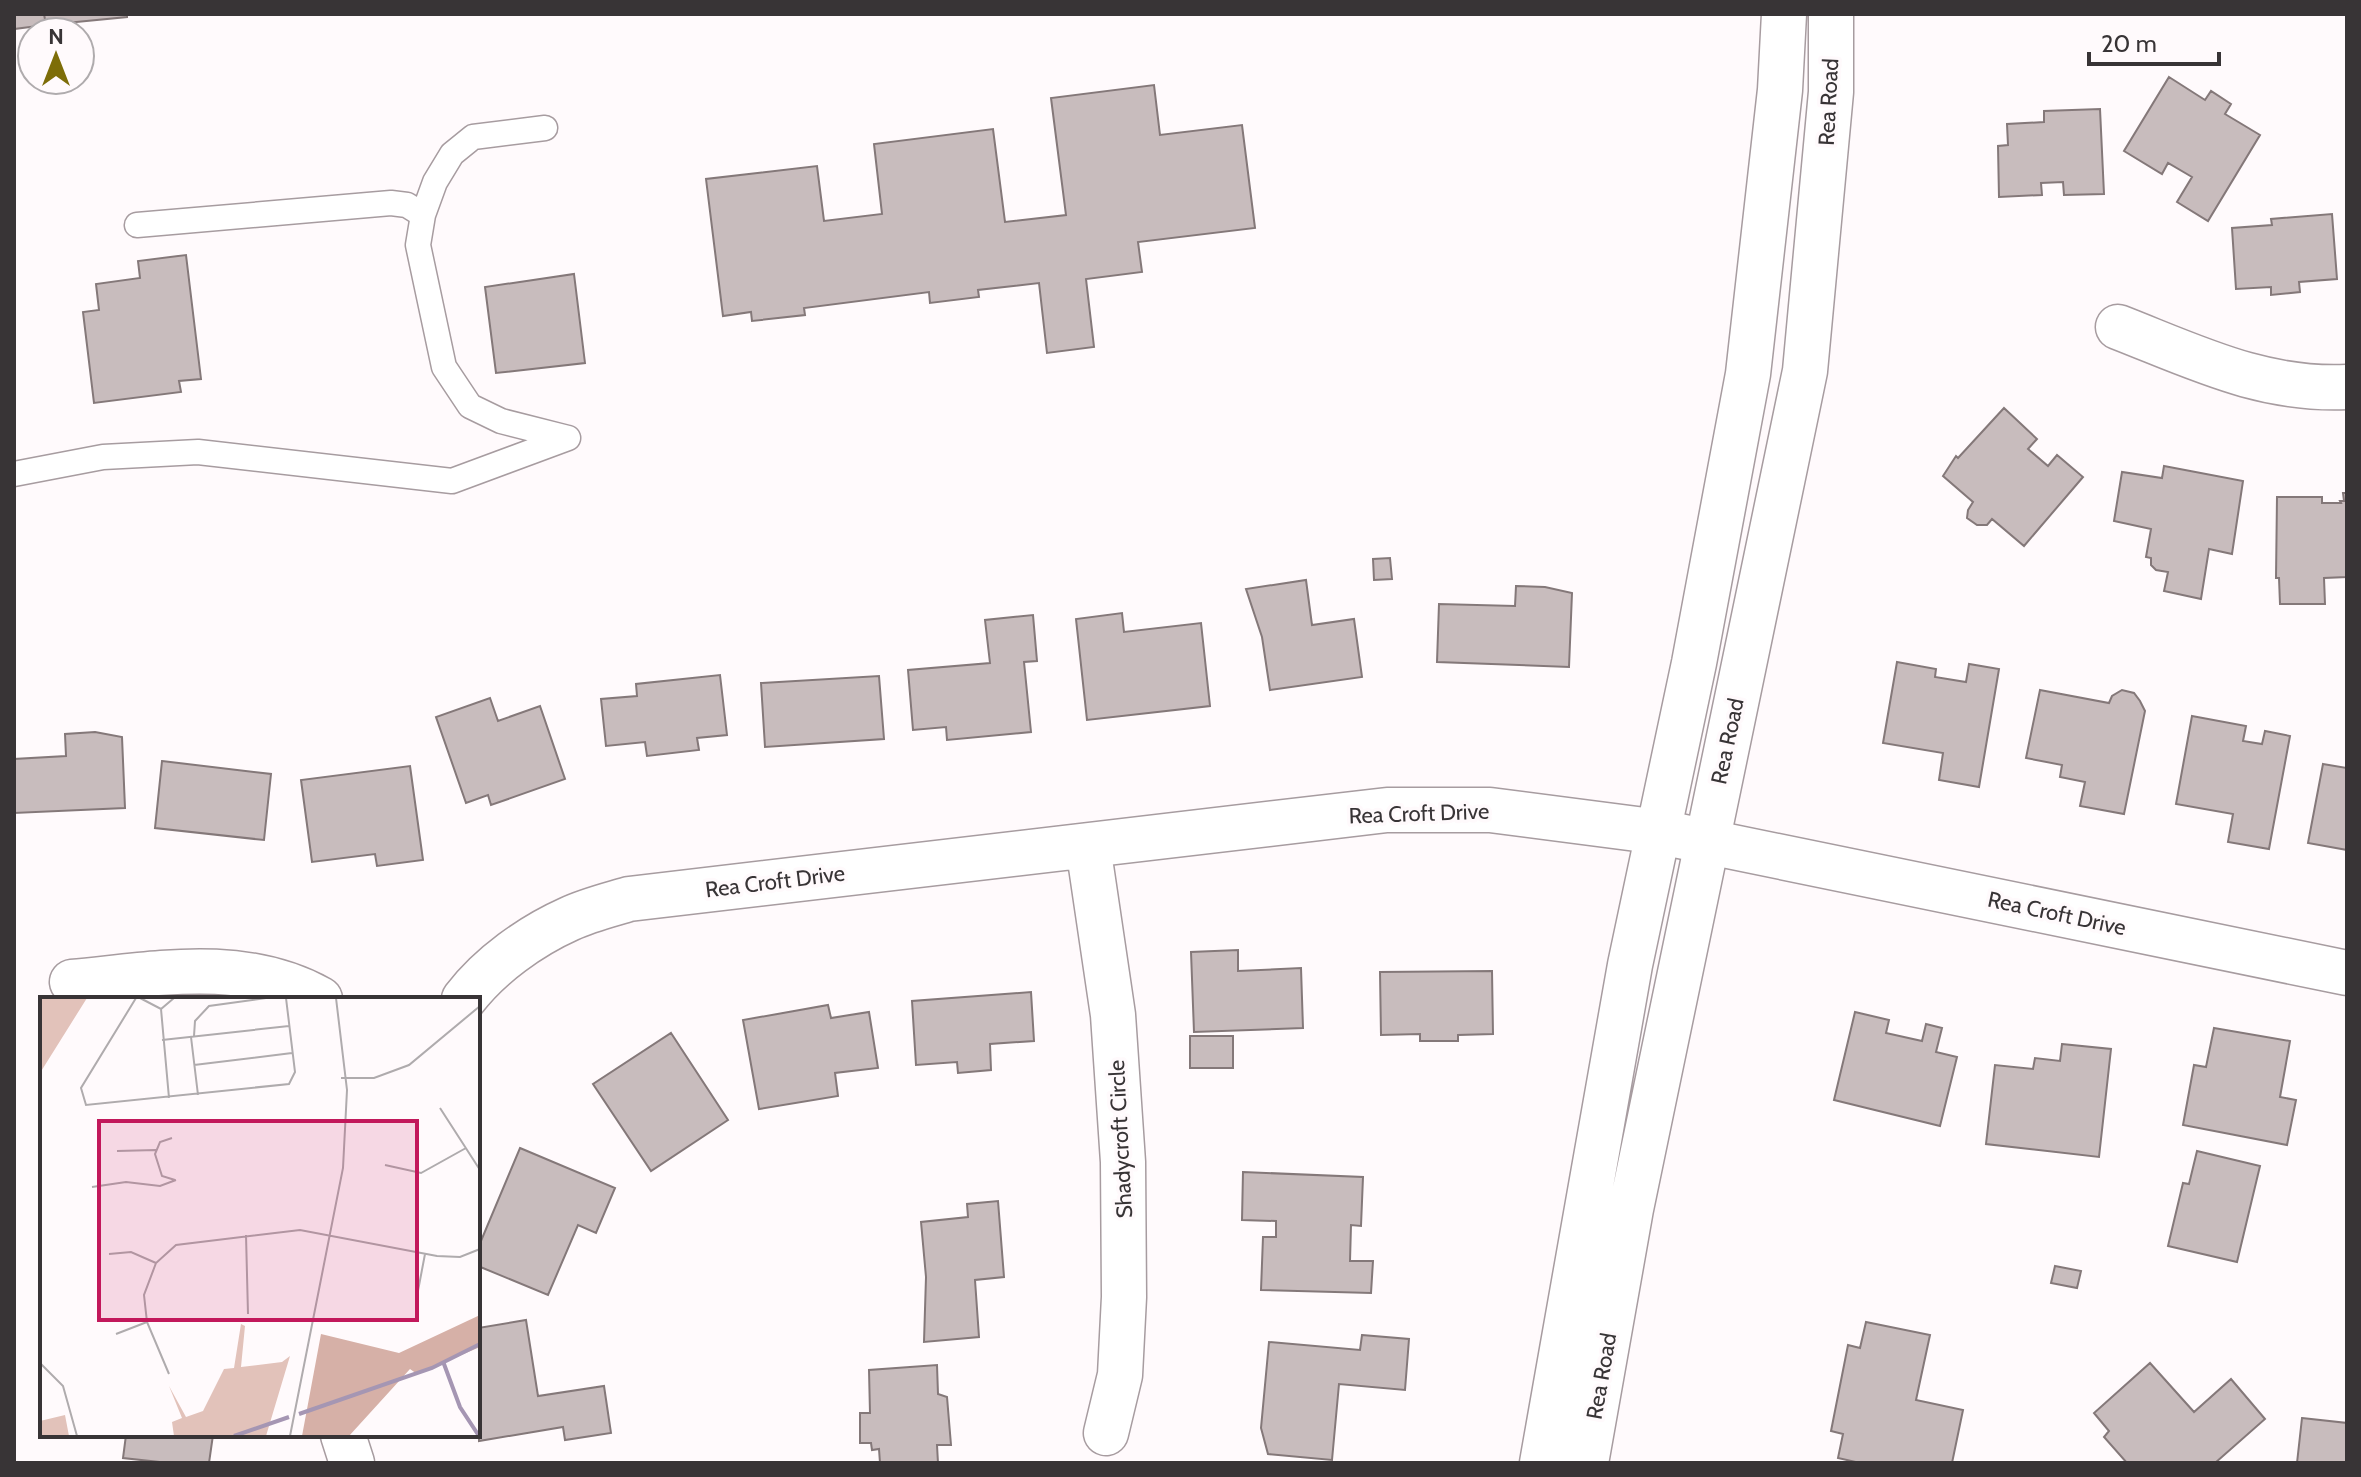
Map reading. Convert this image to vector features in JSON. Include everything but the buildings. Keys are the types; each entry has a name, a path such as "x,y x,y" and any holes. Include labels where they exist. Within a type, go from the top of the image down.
{"street":[{"name":"Rea Road","path":"1542,1463 1630,965 1660,832 1748,374 1780,90 1784,14"},
{"name":"Rea Road","path":"1586,1463 1631,1209 1805,371 1831,92 1831,14"},
{"path":"2118,327 2244,376 2312,389 2347,387"},
{"name":"Rea Croft Drive","path":"466,997 493,968 543,932 571,918 629,899 1387,810 1490,810 1660,832 2347,973"},
{"name":"Shadycroft Circle","path":"1088,846 1113,1015 1123,1162 1124,1297 1120,1375 1106,1433"},
{"path":"72,982 207,970 234,971 287,984 316,997"},
{"path":"344,1437 352,1463"}],"lane":[{"path":"14,474 103,457 198,452 452,481 568,438 501,421 470,406 444,367 418,245 423,215 435,182 452,154 473,137 545,128"},
{"path":"137,225 391,203 407,205 423,215"}]}
